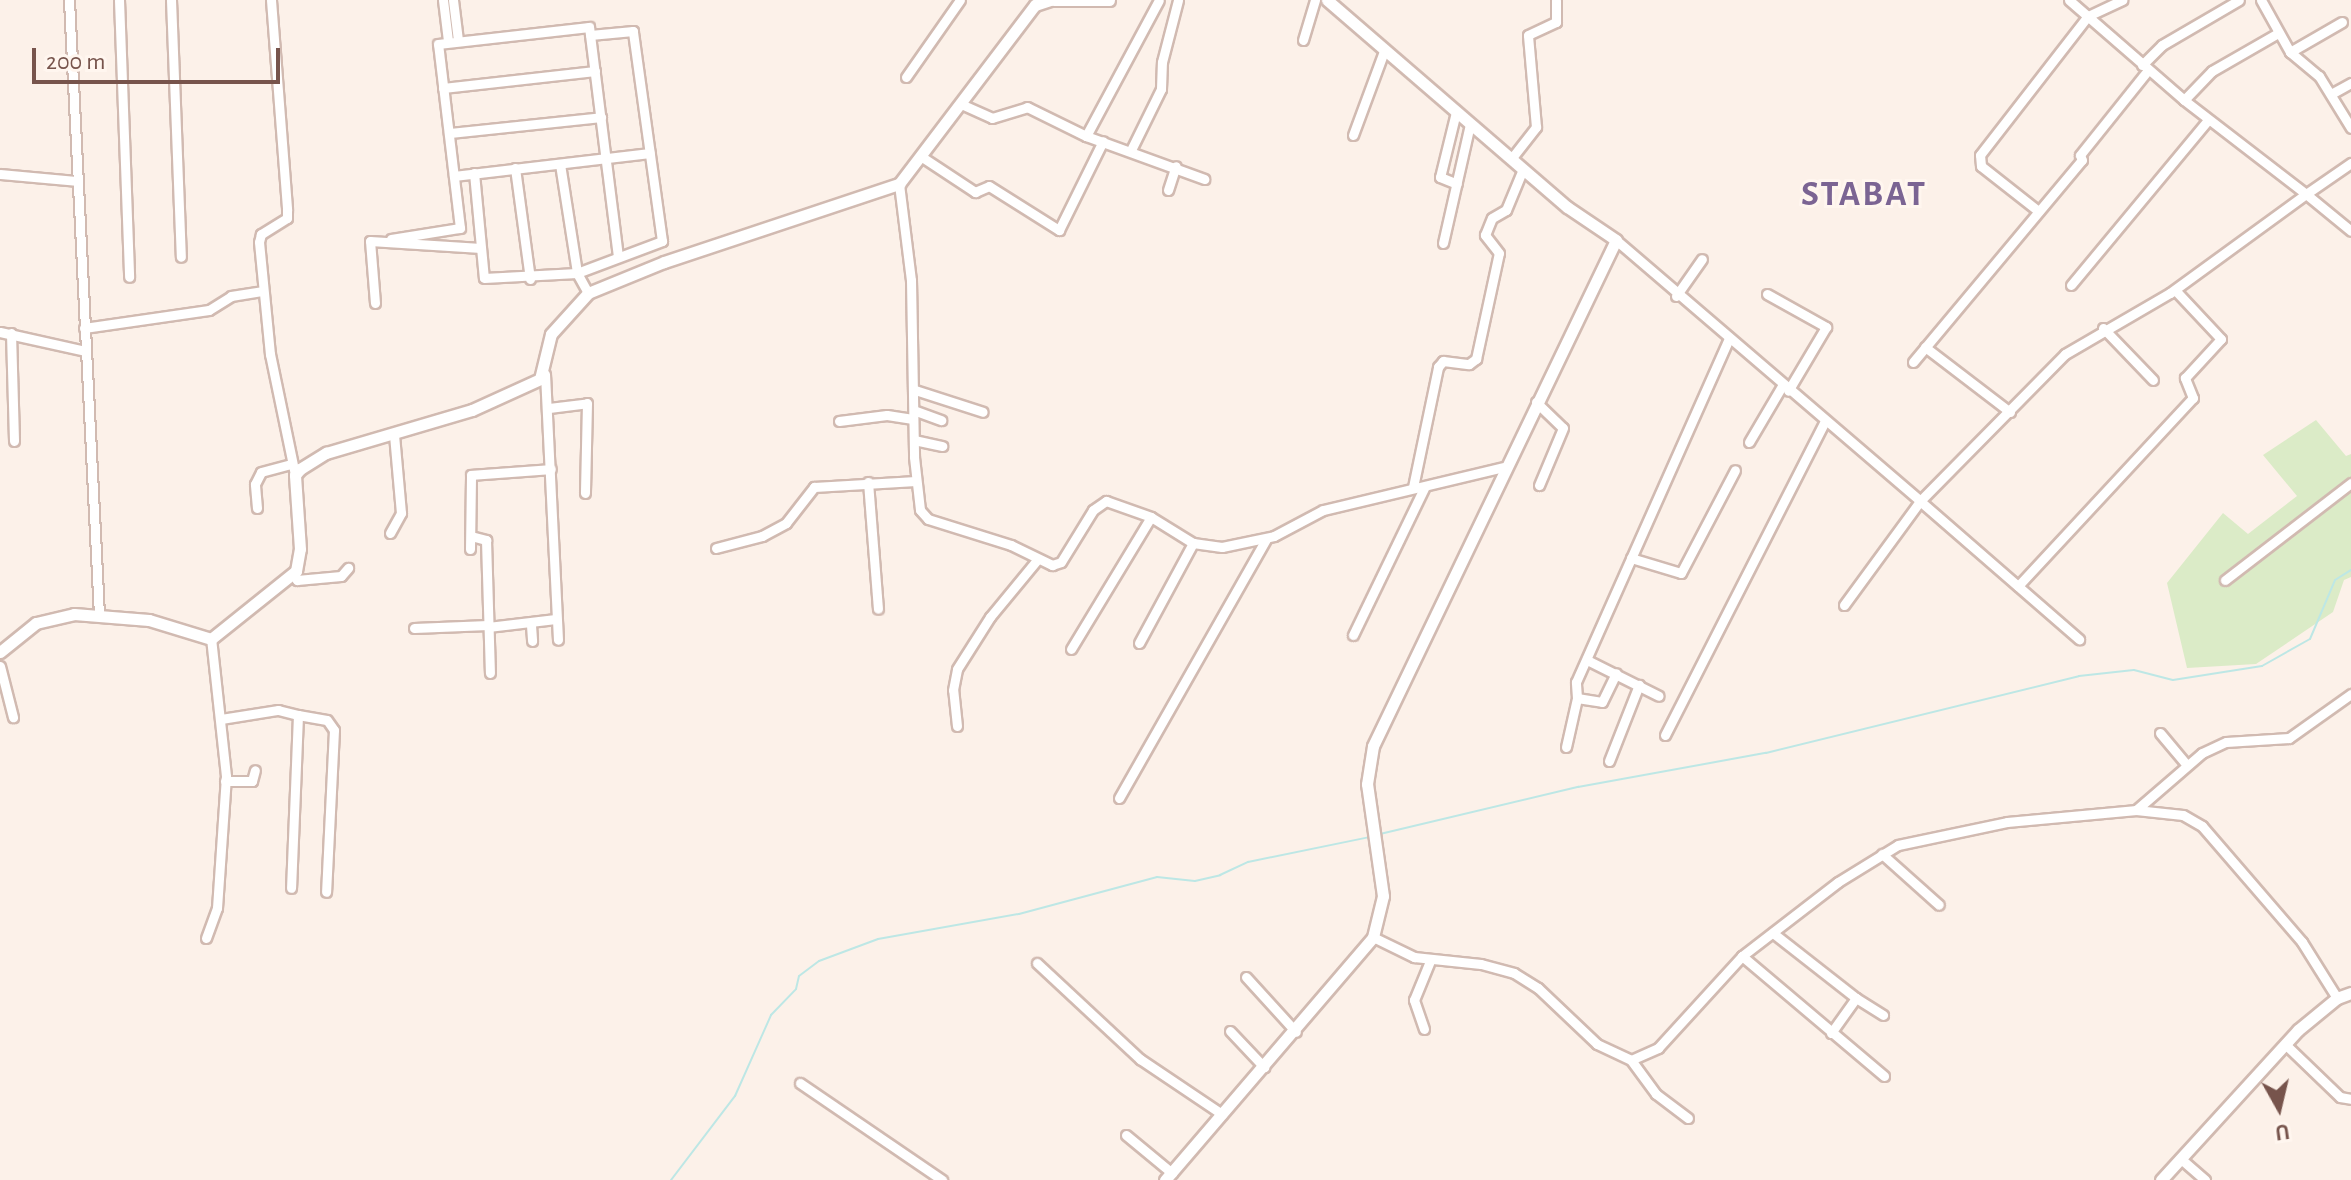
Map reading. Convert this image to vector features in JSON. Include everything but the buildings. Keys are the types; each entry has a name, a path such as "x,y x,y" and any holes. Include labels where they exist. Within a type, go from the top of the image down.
{"street":[{"path":"69,0 99,616"},
{"path":"119,0 129,277"},
{"path":"171,0 181,257"},
{"path":"211,639 294,575 300,549 293,469 262,291 261,234 282,222 287,210 271,0"},
{"path":"443,0 453,41"},
{"path":"453,0 453,41"},
{"path":"906,77 960,0"},
{"path":"558,640 545,374 551,334 588,293 664,262 899,184 1037,3 1109,0"},
{"path":"1086,136 1159,0"},
{"path":"1131,150 1161,89 1162,62 1178,0"},
{"path":"1303,40 1315,0"},
{"path":"1327,0 1523,169 1616,240 1676,296 2079,639"},
{"path":"1511,159 1536,127 1528,35 1556,22 1556,0"},
{"path":"2069,0 2208,120 2351,231"},
{"path":"2037,210 1978,161 2088,16 2123,0"},
{"path":"1913,362 2037,210 2082,160 2080,155 2162,45 2239,0"},
{"path":"2261,0 2290,52 2331,94 2351,128"},
{"path":"2290,52 2342,22"},
{"path":"375,303 370,241 460,228 438,44 453,41 589,27 618,255"},
{"path":"474,173 484,278 530,279 577,273 618,255 662,241 633,31 590,35"},
{"path":"2184,100 2212,71 2278,33"},
{"path":"1353,135 1384,51"},
{"path":"443,88 595,71"},
{"path":"2331,94 2351,83"},
{"path":"961,104 992,118 1027,107 1086,136 1176,166 1204,179"},
{"path":"1456,112 1440,177 1457,184"},
{"path":"450,133 601,117"},
{"path":"2071,285 2208,120"},
{"path":"1443,243 1470,124"},
{"path":"922,157 975,192 989,186 1059,230 1103,141"},
{"path":"454,176 650,153"},
{"path":"1844,605 1920,501 2065,354 2103,328 2175,290 2351,163"},
{"path":"560,164 577,273 588,293"},
{"path":"1168,190 1176,166"},
{"path":"515,168 530,279"},
{"path":"1413,487 1438,367 1443,361 1469,364 1476,359 1499,253 1485,235 1492,218 1506,210 1523,169"},
{"path":"0,174 77,181"},
{"path":"899,184 911,280 916,481 924,517 1011,545 1052,565 1061,562 1093,510 1106,501 1151,517 1193,543 1222,547 1267,538 1318,511 1503,467"},
{"path":"391,239 481,248"},
{"path":"1126,1135 1168,1177 1296,1032 1373,937 1383,896 1379,846 1367,784 1373,746 1503,467 1616,240"},
{"path":"1676,296 1702,259"},
{"path":"2018,586 2193,398 2185,378 2221,339 2175,290"},
{"path":"84,328 209,310 231,296 262,291"},
{"path":"1749,442 1826,327 1767,294"},
{"path":"2103,328 2153,380"},
{"path":"0,332 85,351"},
{"path":"11,333 14,441"},
{"path":"1566,747 1577,698 1576,682 1728,340"},
{"path":"1925,347 2010,412"},
{"path":"257,508 255,484 261,472 293,469 326,453 472,410 545,374"},
{"path":"915,390 983,412"},
{"path":"1536,402 1563,428 1539,485"},
{"path":"549,408 587,403 585,493"},
{"path":"839,421 887,415 915,415 941,420"},
{"path":"1665,735 1824,423"},
{"path":"390,533 401,513 394,434"},
{"path":"914,440 942,446"},
{"path":"470,549 471,475 551,469"},
{"path":"1631,558 1681,573 1735,470"},
{"path":"716,548 786,523 814,487 916,481"},
{"path":"868,482 878,609"},
{"path":"2225,580 2351,483"},
{"path":"1353,635 1424,488"},
{"path":"1071,649 1151,517"},
{"path":"471,536 486,540 490,673"},
{"path":"1119,798 1267,538"},
{"path":"1139,643 1193,543"},
{"path":"957,726 953,690 957,669 990,617 1037,560"},
{"path":"294,575 297,580 341,576 348,568"},
{"path":"0,652 36,623 64,615 149,620 211,639"},
{"path":"414,628 531,625 556,619"},
{"path":"531,625 532,641"},
{"path":"206,938 217,908 225,781 211,639"},
{"path":"1587,660 1659,696"},
{"path":"0,666 13,717"},
{"path":"1577,698 1602,702 1616,673"},
{"path":"1609,761 1639,685"},
{"path":"2136,810 2186,764 2226,742 2275,740 2302,733 2351,694"},
{"path":"221,719 278,710 327,720 334,730 326,892"},
{"path":"291,888 298,715"},
{"path":"2160,733 2186,764"},
{"path":"225,781 252,781 255,770"},
{"path":"1631,1060 1658,1048 1742,956 1882,854 1908,842 2007,822 2136,810 2183,815 2202,826 2302,942 2337,998"},
{"path":"1882,854 1939,905"},
{"path":"1773,933 1856,998 1883,1015"},
{"path":"1373,937 1430,961 1481,964 1514,973 1538,988 1597,1044 1631,1060 1656,1094 1688,1118"},
{"path":"1742,956 1884,1076"},
{"path":"1424,1029 1414,1000 1430,961"},
{"path":"1037,963 1140,1059 1222,1114"},
{"path":"1246,977 1296,1032"},
{"path":"2161,1180 2286,1045 2337,998 2351,993"},
{"path":"1831,1033 1856,998"},
{"path":"1230,1031 1264,1067"},
{"path":"2286,1045 2340,1097 2351,1099"},
{"path":"800,1083 942,1180"},
{"path":"2181,1159 2205,1180"}],"green space":[{"path":"2316,420 2346,456 2351,454 2351,577 2344,580 2333,612 2256,664 2187,668 2167,583 2223,513 2248,534 2297,496 2263,455"}],"waterway":[{"path":"1380,834 1578,787 1766,753 2079,676 2134,670 2173,680 2262,666 2310,639 2335,580 2351,570"},
{"path":"671,1180 735,1096 771,1015 796,989 799,976 819,961 878,939 1019,914 1157,877 1195,881 1220,875 1248,862 1370,837"}],"district":[{"name":"STABAT","path":"1864,195"}]}
